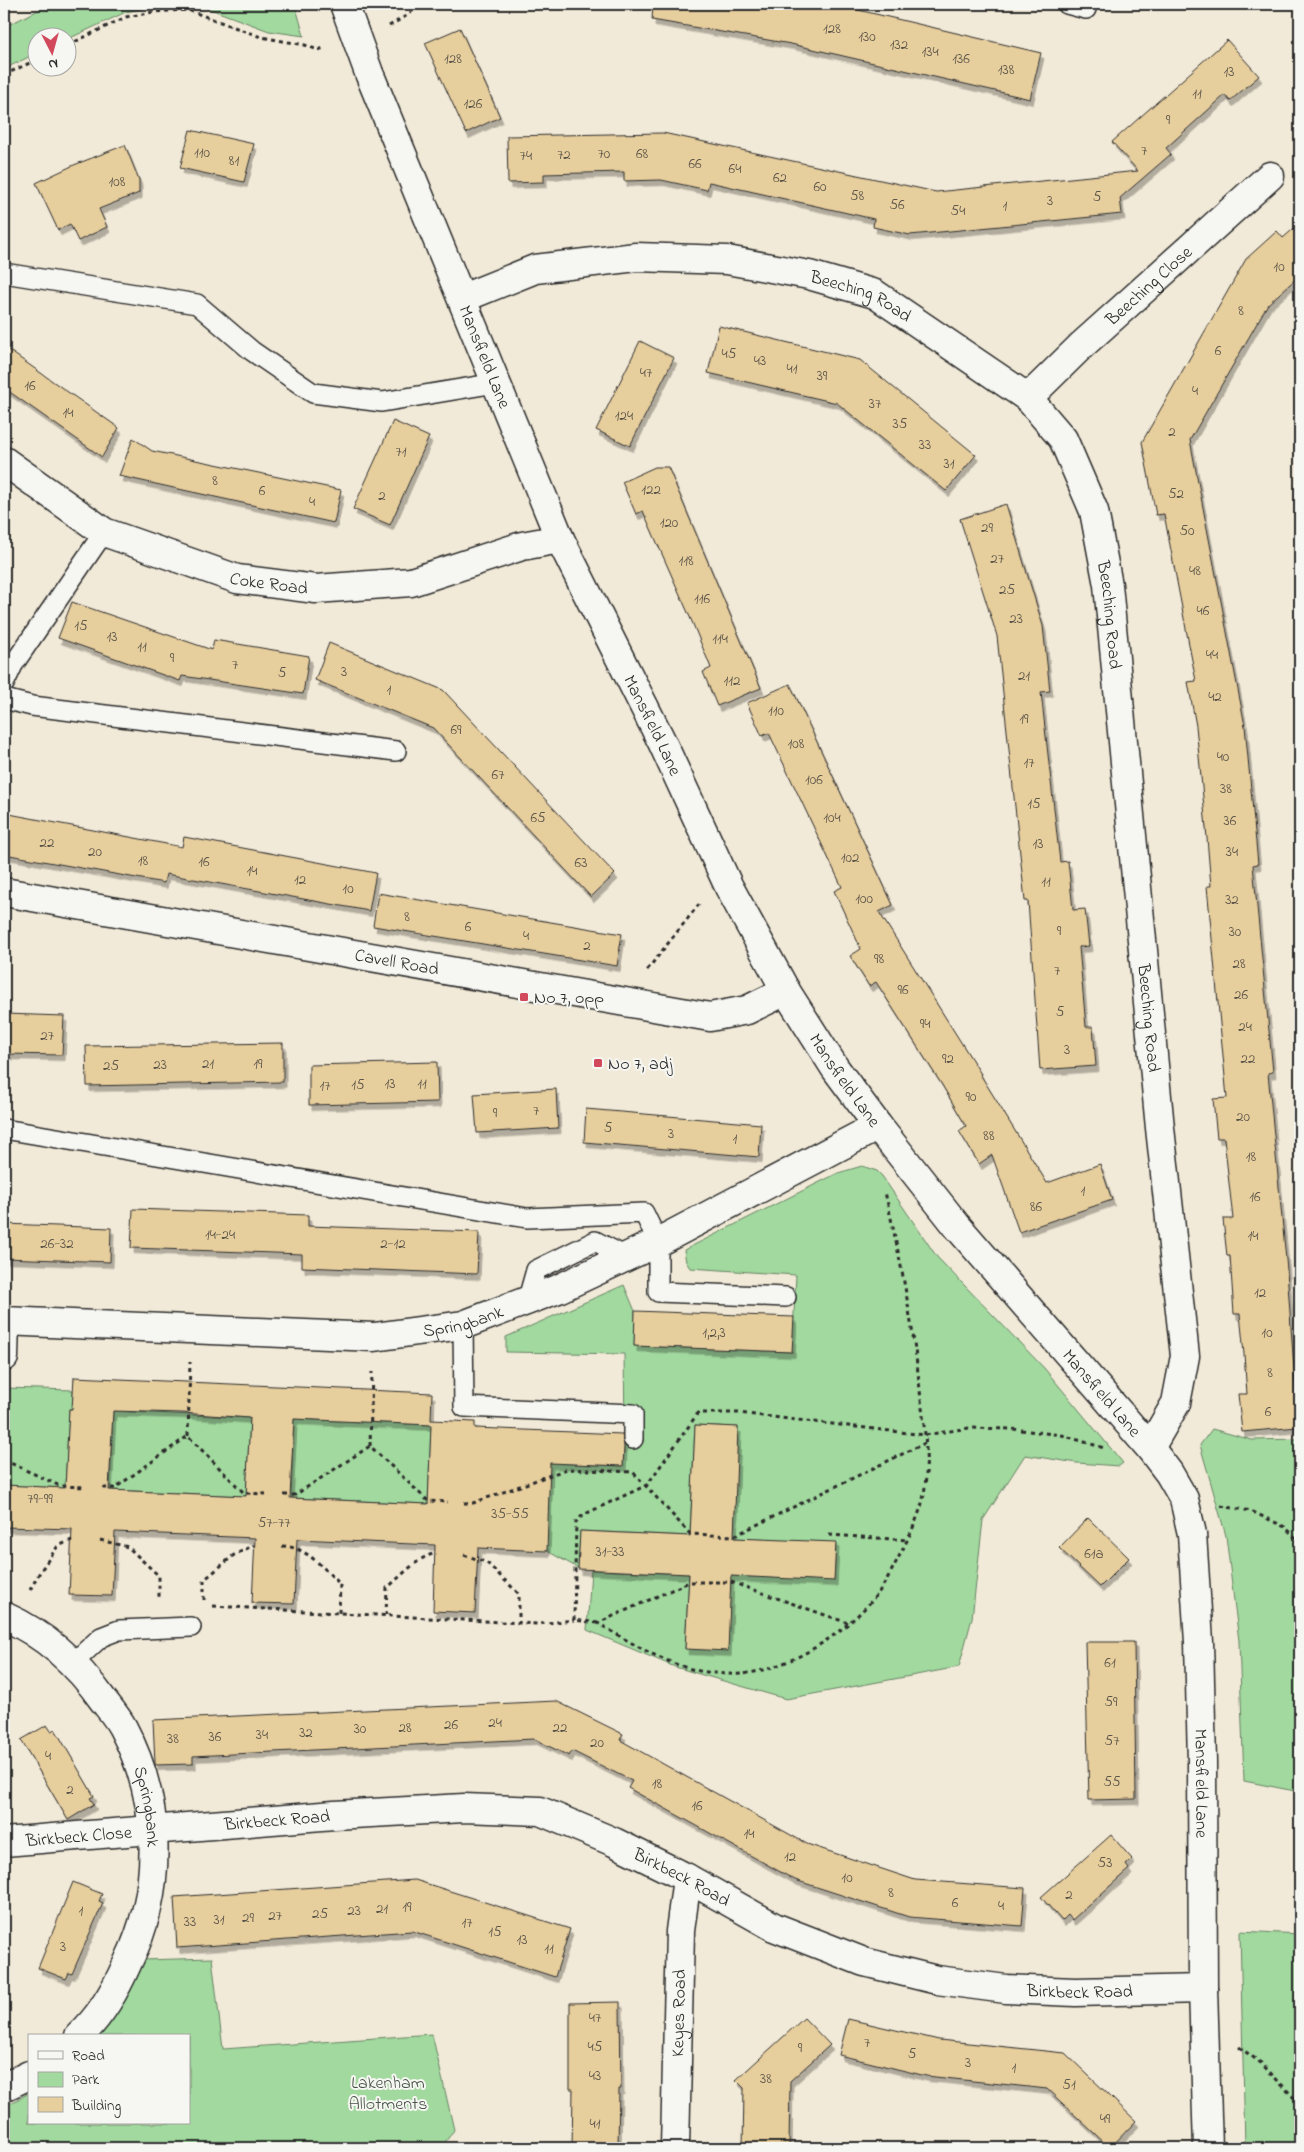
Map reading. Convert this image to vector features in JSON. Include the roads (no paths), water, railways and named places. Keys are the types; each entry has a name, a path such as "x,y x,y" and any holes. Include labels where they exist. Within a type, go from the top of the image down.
{"street":[{"name":"Mansfield Lane","path":"344,4 355,37 560,538 662,742 729,887 786,991 835,1068 878,1126 957,1226 1150,1448 1169,1473 1184,1500 1192,1534 1198,1642 1202,1782 1203,1989 1208,2148"},
{"name":"Beeching Close","path":"1028,398 1080,346 1270,176"},
{"name":"Beeching Road","path":"463,298 535,269 636,257 727,260 808,274 875,294 1028,398 1062,439 1094,511 1108,585 1160,1128 1185,1356 1176,1403 1150,1448"},
{"name":"Coke Road","path":"4,461 104,532 237,579 316,589 411,582 522,546 560,538"},
{"name":"Cavell Road","path":"4,892 623,1000 710,1017 747,1010 786,991"},
{"name":"Springbank","path":"4,1357 5,1321 374,1337 463,1325 527,1302 658,1242 878,1126"},
{"name":"Springbank","path":"4,1616 20,1623 50,1643 85,1674 123,1727 145,1784 155,1853 151,1896 140,1938 114,1992 81,2034"},
{"name":"Birkbeck Road","path":"153,1829 464,1808 540,1812 614,1842 687,1878 774,1927 864,1962 937,1980 1006,1989 1075,1992 1203,1989"},
{"name":"Birkbeck Close","path":"4,1842 153,1829"},
{"name":"Keyes Road","path":"675,2148 680,1931 687,1878"},
{"path":"4,2087 28,2075"}],"lane":[{"path":"1067,4 1086,9"},
{"path":"4,273 197,304 252,351 313,393 382,402 496,382"},
{"path":"4,684 13,665 104,532"},
{"path":"4,699 32,706 396,751"},
{"path":"4,1129 527,1218 644,1213 658,1242 658,1292 786,1298"},
{"path":"463,1325 464,1407 633,1414 633,1439"},
{"path":"73,1662 101,1638 118,1630 190,1627"}],"place":[{"name":"No 7, opp","path":"524,997"},
{"name":"No 7, adj","path":"598,1063"}],"park label":[{"name":"Lakenham Allotments","path":"388,2092"}]}
